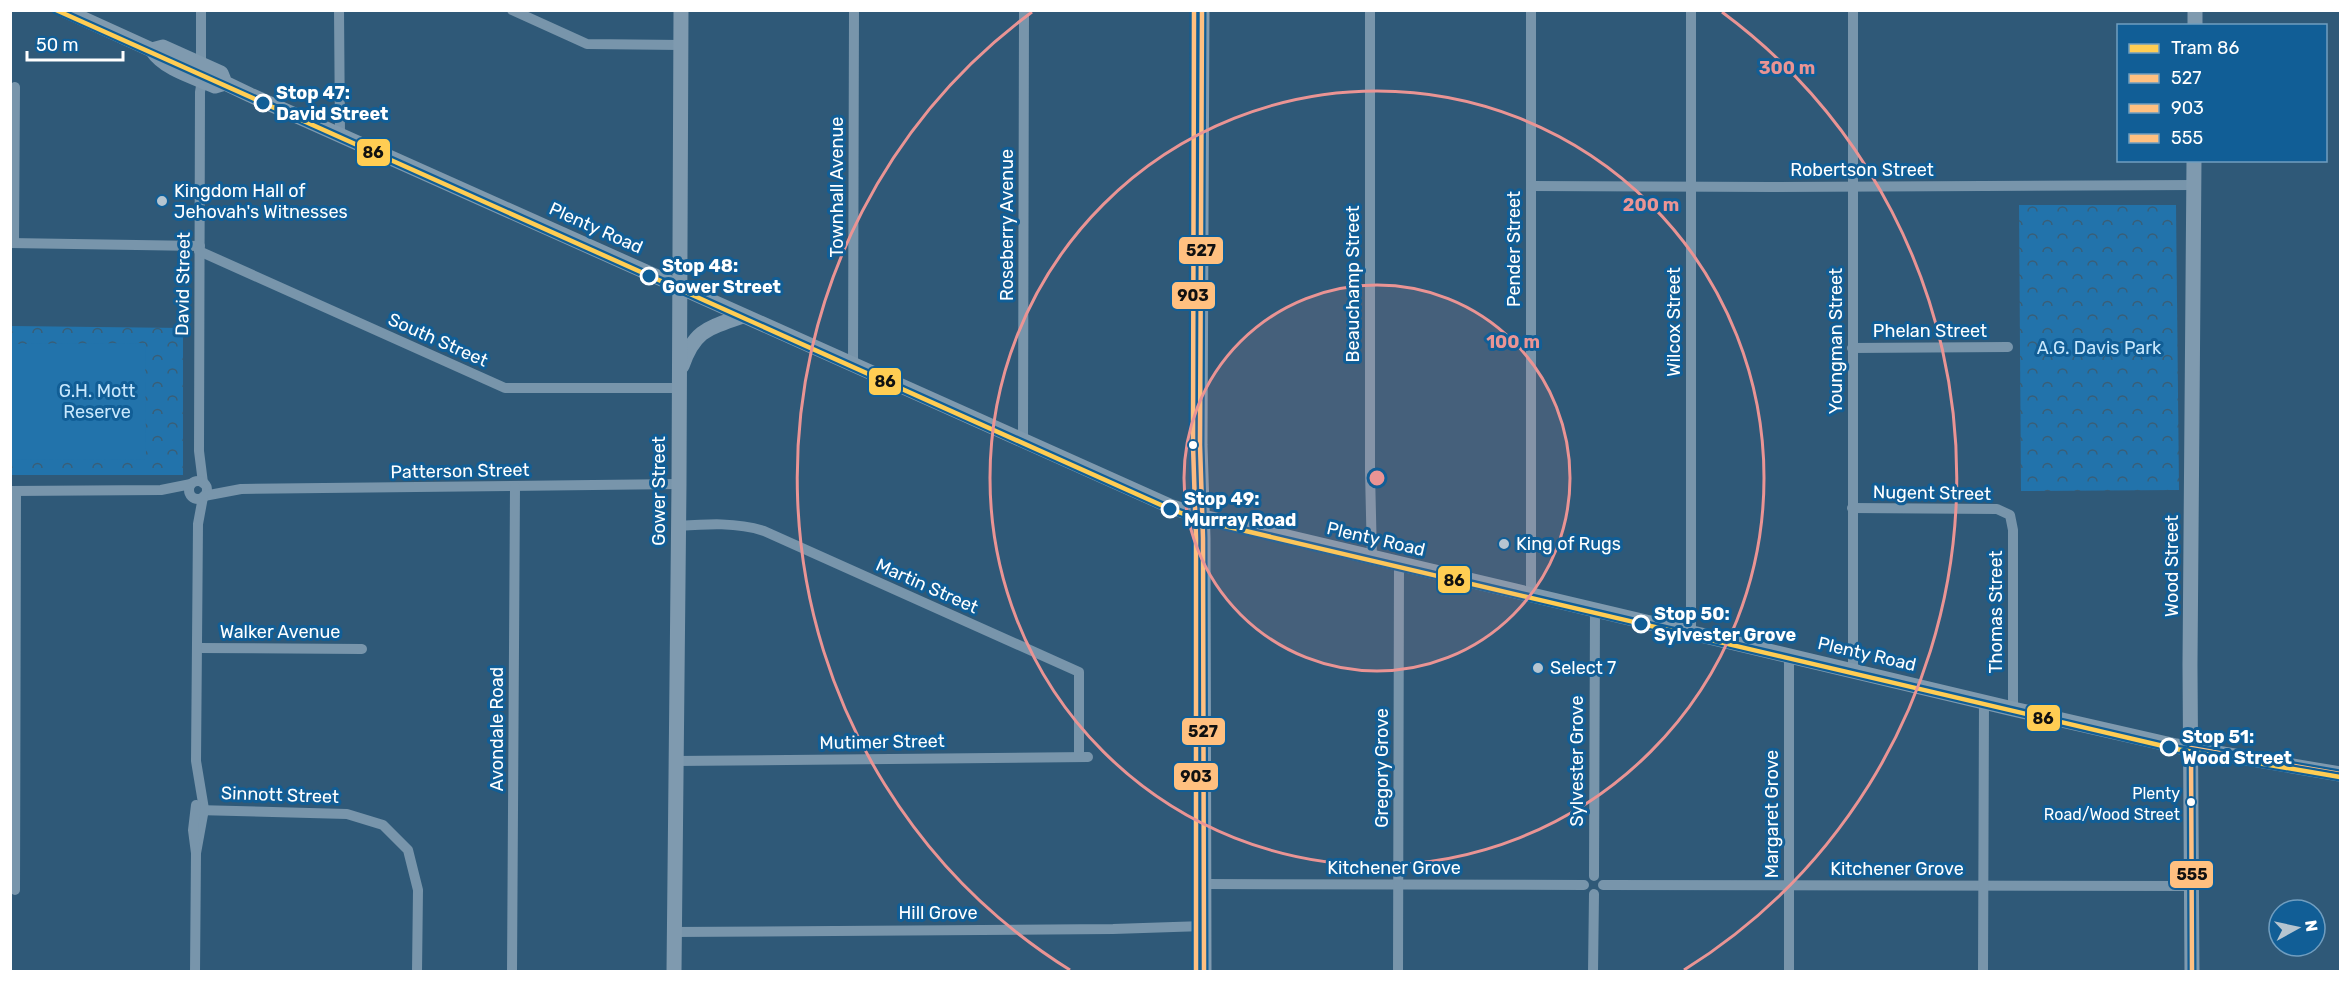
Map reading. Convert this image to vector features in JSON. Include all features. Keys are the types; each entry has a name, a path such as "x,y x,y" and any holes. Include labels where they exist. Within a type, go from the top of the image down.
{"main road":[{"name":"Plenty Road","path":"64,10 152,50 158,60 215,86 225,83 1172,507 1203,517 1372,558 2013,709 2191,748 2340,774"},
{"name":"Gower Street","path":"674,972 681,10"},
{"path":"1202,10 1200,445 1203,517 1204,972"},
{"name":"Plenty Road","path":"152,50 163,47 221,73 225,83"},
{"name":"Wood Street","path":"2192,972 2194,162"},
{"path":"679,382 687,351 699,334 713,325 743,316"}],"street":[{"path":"201,10 201,64"},
{"path":"339,10 340,135"},
{"path":"512,10 587,44 681,45"},
{"name":"Townhall Avenue","path":"853,364 854,10"},
{"name":"Roseberry Avenue","path":"1023,440 1024,10"},
{"name":"Beauchamp Street","path":"1370,10 1372,558"},
{"name":"Pender Street","path":"1531,10 1531,595"},
{"name":"Wilcox Street","path":"1691,10 1691,633"},
{"name":"Youngman Street","path":"1853,10 1853,671"},
{"name":"David Street","path":"195,972 196,853 193,830 200,810 192,790 196,761 200,92 202,80"},
{"path":"12,243 15,87"},
{"name":"Robertson Street","path":"1531,186 2194,185"},
{"name":"South Street","path":"12,243 200,248 505,388 679,382"},
{"name":"Phelan Street","path":"1852,348 2008,347"},
{"name":"Patterson Street","path":"13,491 679,484"},
{"name":"Avondale Road","path":"512,972 515,487"},
{"path":"13,491 15,890"},
{"name":"Nugent Street","path":"1852,508 1997,509 2010,515"},
{"name":"Thomas Street","path":"2010,515 2013,530 2013,709"},
{"name":"Martin Street","path":"678,526 735,525 764,531 1079,672 1084,756"},
{"name":"Gregory Grove","path":"1398,972 1400,564"},
{"name":"Sylvester Grove","path":"1594,876 1595,610"},
{"name":"Walker Avenue","path":"197,648 362,649"},
{"name":"Margaret Grove","path":"1789,656 1789,972"},
{"path":"1983,972 1984,702"},
{"name":"Mutimer Street","path":"675,761 1084,756"},
{"name":"Sinnott Street","path":"200,810 347,814 383,825 408,850 418,890 417,972"},
{"path":"1594,876 1599,877 1603,885 1600,892 1594,894 1586,891 1584,885 1586,879 1594,876"},
{"name":"Kitchener Grove","path":"1204,884 1584,885"},
{"name":"Kitchener Grove","path":"1603,885 2192,886"},
{"path":"1593,972 1594,894"},
{"name":"Hill Grove","path":"673,932 1101,929 1204,926"}],"green space":[{"name":"A.G. Davis Park","path":"2019,205 2176,205 2179,490 2021,491"},
{"name":"G.H. Mott Reserve","path":"11,326 183,328 183,475 11,475"},
{"name":"G.H. Mott Reserve","path":"145,343 146,459 11,460 11,344"}],"tram line":[{"name":"86","path":"56,10 1170,509 1203,521 2176,749 2340,777"}],"transit line":[{"name":"903","path":"1194,10 1193,445 1196,538 1196,972"},
{"name":"527","path":"1202,10 1200,445 1203,538 1204,972"},
{"name":"555","path":"2192,972 2191,748 2340,774"}],"place":[{"name":"Stop 47: David Street","path":"263,103"},
{"name":"Kingdom Hall of Jehovah's Witnesses","path":"162,201"},
{"name":"Stop 48: Gower Street","path":"649,276"},
{"name":"Stop 49: Murray Road","path":"1170,509"},
{"name":"King of Rugs","path":"1504,544"},
{"name":"Stop 50: Sylvester Grove","path":"1641,624"},
{"name":"Select 7","path":"1538,668"},
{"name":"Stop 51: Wood Street","path":"2169,747"},
{"name":"Plenty Road/Wood Street","path":"2191,802"}]}
